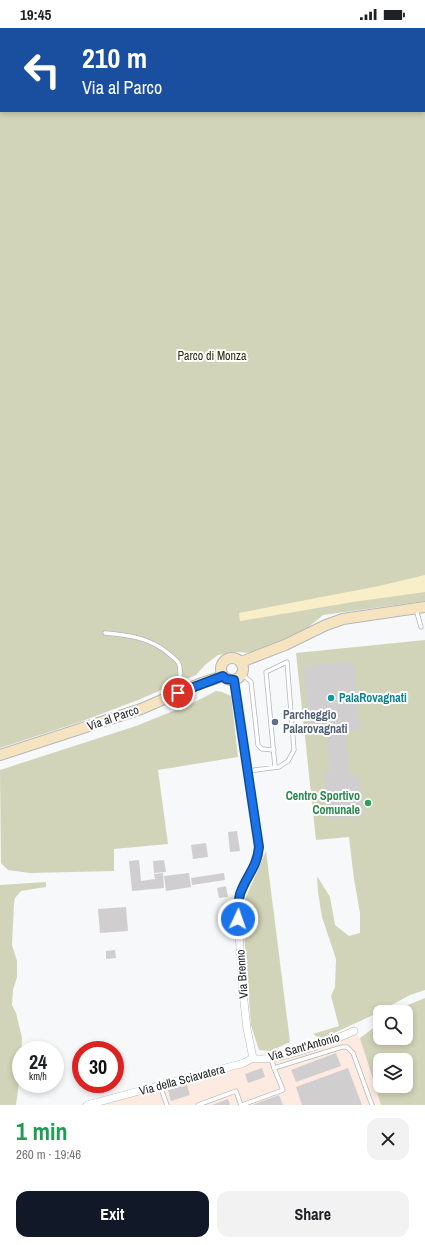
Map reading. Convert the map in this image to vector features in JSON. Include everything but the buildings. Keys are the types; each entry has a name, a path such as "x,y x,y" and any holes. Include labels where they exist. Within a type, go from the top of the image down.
{"street":[{"path":"241,662 285,645 326,625 343,619 422,608"},
{"path":"232,657 241,662 243,668 238,677 226,679 223,676 220,670 222,662 232,657"},
{"name":"Via al Parco","path":"0,755 136,710 223,676"},
{"name":"Via Brenno","path":"238,677 247,771 259,847 258,858 241,893 238,904 247,1030 253,1058"},
{"name":"Via Sant'Antonio","path":"253,1058 257,1060 271,1058 307,1048 354,1031"},
{"name":"Via della Sciavatera","path":"87,1105 244,1063 253,1058"}],"lane":[{"path":"421,627 422,608"},
{"path":"105,632 130,635 147,640 161,647 175,659 180,666 178,693"},
{"path":"247,771 275,768 279,767 288,761 294,750 287,662 266,672 275,768"},
{"path":"238,677 251,682 258,744 262,749 274,750"},
{"path":"274,1068 342,1047 347,1048 353,1053 372,1105"},
{"path":"198,1105 236,1091 241,1105 283,1090 271,1058"},
{"path":"160,1086 167,1105"}],"shaded area":[{"path":"354,1031 360,1038 373,1079 373,1093 377,1093 381,1105 87,1105 264,1059"}],"green space":[{"name":"Parco di Monza","path":"0,112 425,112 425,601 323,615 306,629 255,653 236,652 218,655 205,665 196,675 138,700 80,722 0,748"},
{"name":"Centro Sportivo Comunale","path":"425,640 425,990 410,995 391,1005 373,1005 373,1015 321,1039 313,1034 339,1026 331,996 335,987 336,959 322,917 317,876 330,897 335,925 349,936 360,933 360,913 349,837 316,840 296,653"},
{"path":"216,691 231,696 238,757 158,770 168,844 114,849 114,871 30,873 8,870 1,863 0,770 136,726 193,703"},
{"path":"266,851 290,1042 271,1051 259,1050 251,1025 242,907"},
{"path":"46,882 46,887 21,891 15,898 14,904 12,945 17,961 17,977 13,990 12,1005 16,1013 22,1038 22,1041 12,1041 12,1093 18,1093 16,1105 0,1105 0,885"},
{"path":"425,998 425,1105 381,1105 377,1093 413,1093 413,1053 373,1053 373,1079 360,1038 373,1028 373,1045 413,1045 413,1005 408,1005"}],"sand":[{"path":"425,575 425,592 353,602 240,621 239,613 379,586"}],"place":[{"name":"PalaRovagnati","path":"331,698"},
{"name":"Parcheggio Palarovagnati","path":"275,722"},
{"name":"Centro Sportivo Comunale","path":"368,803"}],"route":[{"path":"178,693 223,676 226,679 234,680 259,847 258,858 241,893 238,904 238,919"}]}
